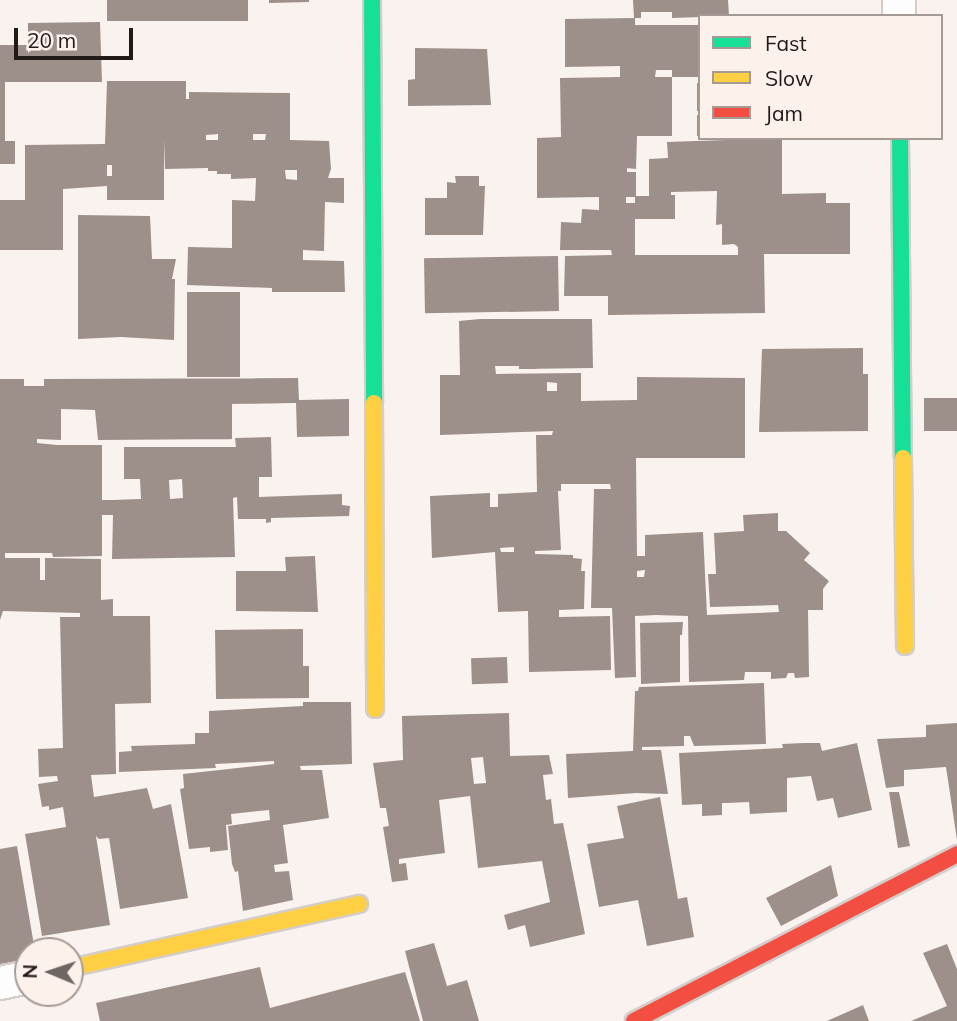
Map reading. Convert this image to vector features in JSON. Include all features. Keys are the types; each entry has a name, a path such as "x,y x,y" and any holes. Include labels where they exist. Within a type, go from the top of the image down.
{"street":[{"path":"372,0 374,709"},
{"path":"900,140 905,646"},
{"path":"634,1021 957,854"},
{"path":"84,965 359,904"}],"building":[{"path":"107,0 248,0 248,21 107,21"},
{"path":"269,0 309,0 309,2 269,3"},
{"path":"633,0 728,0 729,14 698,14 698,17 672,18 672,12 641,12 641,18 635,18 635,25 698,25 698,77 672,77 672,136 637,136 636,169 627,168 627,172 636,172 636,196 649,196 649,159 668,158 667,142 782,140 782,194 826,193 826,203 850,203 850,254 764,254 765,313 608,315 608,296 564,296 565,256 612,255 611,250 560,250 561,222 581,223 582,209 599,210 599,197 537,198 537,138 561,137 560,78 620,77 620,66 565,67 565,19 634,18","holes":["656,70 672,70 672,77 655,77","717,191 716,225 722,224 722,245 734,244 738,247 738,255 635,255 635,219 675,219 675,195 671,195 671,192","626,197 635,197 635,203 626,203"]},
{"path":"100,22 102,82 5,82 5,141 15,141 15,164 0,164 0,45 28,45 28,23"},
{"path":"415,48 487,49 491,105 408,106 408,80 415,79"},
{"path":"107,81 186,81 186,99 189,99 189,92 290,93 290,140 329,141 331,169 328,178 344,178 344,203 325,202 324,251 303,250 303,260 344,261 345,292 272,292 272,288 187,285 188,247 232,248 232,200 255,201 256,178 231,179 231,174 217,174 217,171 208,171 208,168 165,169 164,140 164,200 107,200 107,186 63,189 63,250 0,250 0,200 25,200 25,145 105,144","holes":["218,134 218,140 206,140 206,135","253,134 266,134 265,140 253,140","107,165 112,165 112,176 107,176","285,170 297,170 297,180 286,179"]},
{"path":"455,176 479,176 479,186 485,186 483,235 425,235 425,198 447,198 447,182 456,183"},
{"path":"78,215 150,216 152,259 176,259 172,279 175,279 174,340 121,337 78,339"},
{"path":"558,256 559,311 425,313 424,258"},
{"path":"187,292 240,292 240,377 187,377"},
{"path":"592,319 593,368 519,369 519,366 495,366 496,374 581,373 581,401 637,400 637,377 745,378 745,458 636,458 637,556 645,556 645,535 703,532 707,615 779,612 778,605 710,607 708,574 716,574 714,533 744,531 743,515 778,513 778,531 786,531 810,553 804,560 829,581 823,589 823,610 808,610 809,677 795,678 794,673 788,673 786,678 771,679 771,672 745,672 744,680 689,682 688,616 656,615 635,616 636,677 615,678 612,608 591,608 594,489 611,489 610,484 561,484 561,491 558,491 561,550 535,551 535,554 573,555 573,558 582,559 581,571 585,571 584,609 559,610 559,617 610,616 611,670 529,672 528,611 498,612 495,552 432,558 430,496 490,493 490,507 498,507 498,494 537,492 536,435 552,435 553,431 440,435 440,375 460,375 459,321","holes":["547,382 557,383 557,391 547,391","514,547 514,552 501,552 500,548","645,570 644,577 637,577 637,571"]},
{"path":"863,348 863,374 868,374 868,431 759,432 762,349"},
{"path":"298,378 299,400 349,399 349,436 297,437 296,403 232,404 232,439 98,440 95,410 61,409 61,440 37,439 37,443 102,445 102,500 113,500 141,499 140,479 124,479 124,447 236,447 235,438 271,437 272,477 259,477 259,497 342,494 342,505 350,506 349,516 271,518 271,522 266,523 266,519 238,519 237,497 233,498 235,557 112,559 113,515 102,515 102,556 53,557 52,553 5,553 5,558 40,558 40,580 45,580 45,558 101,559 101,600 113,599 113,616 150,616 151,703 115,704 116,774 91,775 94,797 147,788 153,809 171,804 188,898 120,909 109,838 99,839 96,836 110,925 42,936 25,834 66,827 63,807 49,810 49,806 42,807 38,784 58,781 57,776 39,777 38,749 63,748 60,617 80,617 80,613 3,611 0,620 0,379 24,379 24,386 44,386 44,379","holes":["182,479 183,498 170,499 169,480"]},
{"path":"924,398 957,398 957,431 924,431"},
{"path":"315,556 318,612 236,611 236,571 286,571 285,557"},
{"path":"683,622 680,635 680,682 641,684 640,623"},
{"path":"303,629 303,666 309,666 309,698 216,699 215,630"},
{"path":"507,657 508,683 472,684 471,658"},
{"path":"764,683 766,744 694,746 690,736 684,736 684,746 642,747 642,750 661,750 668,794 636,793 568,798 566,754 633,751 635,691 638,691 639,687"},
{"path":"303,702 351,702 352,764 300,766 301,770 322,770 329,818 283,825 288,863 274,865 275,872 289,871 293,900 243,911 238,871 235,872 232,864 228,826 270,820 269,810 231,814 232,824 226,825 228,850 210,852 210,847 189,849 180,789 184,788 183,774 274,764 274,761 215,764 216,768 119,772 119,752 132,751 131,746 195,744 195,733 209,733 209,711 303,706"},
{"path":"509,713 510,756 549,755 553,774 543,775 546,800 551,799 554,824 563,823 585,934 530,947 525,925 508,930 504,915 550,902 542,861 478,868 470,796 439,800 445,853 399,859 399,864 406,863 408,880 392,882 383,827 389,826 386,808 380,808 373,763 403,760 402,716","holes":["483,757 486,783 474,784 471,758"]},
{"path":"957,723 957,840 946,767 904,770 904,786 886,788 877,739 926,737 926,725"},
{"path":"820,743 822,751 857,743 872,810 838,818 833,798 817,801 811,776 787,778 787,812 750,814 749,802 722,803 722,815 702,816 702,804 682,805 679,753 783,748 782,744"},
{"path":"889,792 899,792 910,846 898,848"},
{"path":"660,797 678,899 687,897 694,937 647,946 638,900 599,907 587,844 624,838 617,806"},
{"path":"17,846 33,937 14,937 14,962 0,964 0,849"},
{"path":"831,865 838,896 781,926 766,898"},
{"path":"434,943 447,986 467,980 479,1021 423,1021 405,951"},
{"path":"947,944 957,969 957,1021 911,1021 947,1006 923,953"},
{"path":"260,967 270,1008 405,972 420,1021 100,1021 96,1003"},
{"path":"863,1005 869,1021 827,1021"}],"traffic: fast":[{"path":"372,0 374,403"},
{"path":"900,140 903,458"}],"traffic: slow":[{"path":"374,403 375,709"},
{"path":"903,458 905,646"},
{"path":"84,965 359,904"}],"traffic: jam":[{"path":"634,1021 957,854"}]}
